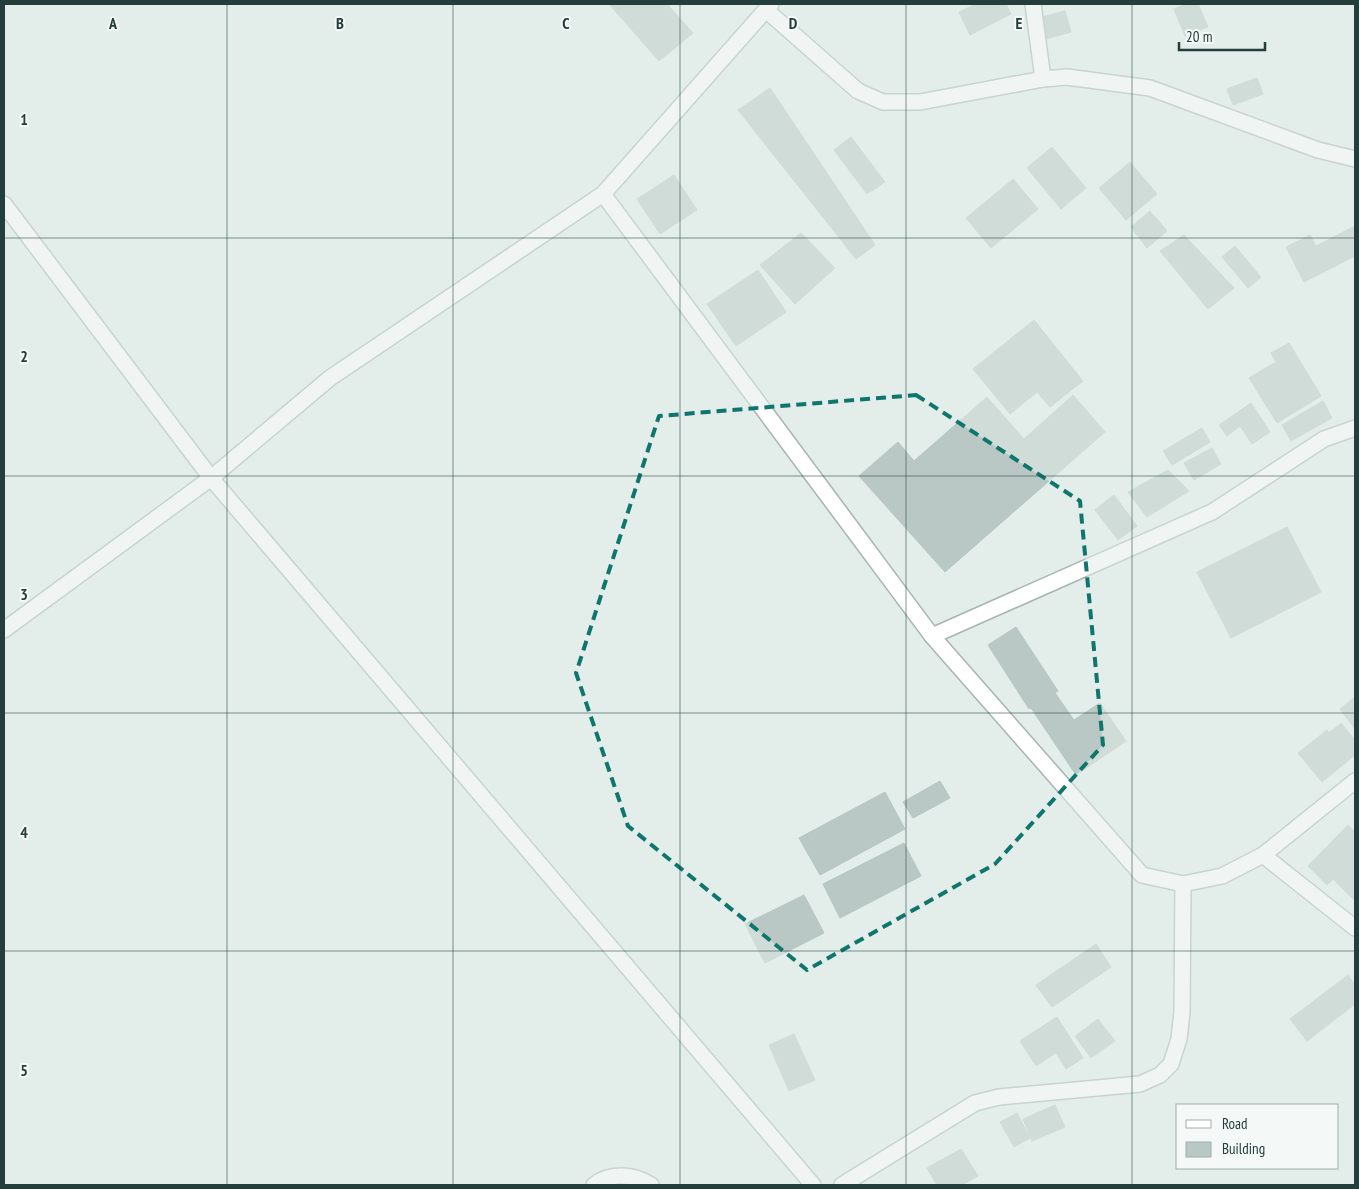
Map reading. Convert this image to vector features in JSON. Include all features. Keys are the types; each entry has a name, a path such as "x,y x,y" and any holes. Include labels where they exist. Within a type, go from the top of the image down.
{"street":[{"path":"1033,4 1043,79"},
{"path":"4,630 211,478 330,378 603,194 768,7 858,92 883,102 920,102 1043,79 1067,77 1150,88 1318,150 1355,159"},
{"path":"603,194 932,636 1142,875 1182,884 1222,876 1263,855 1355,780"},
{"path":"4,204 211,478 813,1185"},
{"path":"932,636 1212,512 1324,439 1355,428"},
{"path":"1263,855 1355,928"},
{"path":"842,1185 975,1103 999,1097 1140,1084 1160,1074 1171,1064 1179,1039 1182,1012 1182,884"},
{"path":"594,1185 599,1181 614,1176 627,1176 644,1180 651,1185"}],"highlighted area":[{"path":"916,395 1080,501 1103,745 995,864 807,970 628,826 576,673 659,416"}],"building":[{"path":"609,4 667,4 693,33 659,61"},
{"path":"976,4 1006,4 1011,14 970,35 959,12"},
{"path":"1186,4 1198,4 1208,27 1185,36 1174,9"},
{"path":"1065,11 1071,32 1046,39 1039,18"},
{"path":"1257,78 1263,94 1233,105 1227,89"},
{"path":"770,88 875,245 856,259 738,110"},
{"path":"851,137 885,182 867,194 834,150"},
{"path":"1052,147 1086,188 1061,209 1027,168"},
{"path":"1130,162 1157,194 1126,220 1099,188"},
{"path":"674,175 697,210 660,234 637,199"},
{"path":"1013,179 1038,209 991,248 966,218"},
{"path":"1150,211 1167,231 1147,248 1131,227"},
{"path":"1355,226 1355,256 1304,282 1286,247 1310,235 1316,246"},
{"path":"801,233 835,268 795,304 760,265"},
{"path":"1184,235 1234,288 1208,309 1160,251"},
{"path":"1235,246 1261,277 1248,288 1222,257"},
{"path":"758,270 786,312 736,346 707,304"},
{"path":"1034,320 1083,381 1050,407 1037,392 1010,414 973,369"},
{"path":"1289,343 1321,396 1277,423 1249,378 1276,362 1271,353"},
{"path":"1073,395 1105,432 945,572 859,476 898,442 914,461 987,397 1024,439"},
{"path":"1323,401 1332,418 1291,441 1282,425"},
{"path":"1251,403 1270,432 1252,444 1240,426 1227,436 1219,425"},
{"path":"1202,428 1210,442 1172,465 1163,451"},
{"path":"1212,448 1221,464 1194,480 1184,463"},
{"path":"1168,470 1189,491 1147,517 1128,492"},
{"path":"1114,495 1137,526 1118,540 1095,510"},
{"path":"1287,527 1321,592 1231,638 1197,572"},
{"path":"1016,627 1058,691 1055,693 1074,720 1100,703 1126,741 1076,775 1031,708 1029,709 988,645"},
{"path":"1355,697 1355,729 1340,709"},
{"path":"1341,723 1355,740 1355,755 1322,782 1298,753 1327,730 1329,733"},
{"path":"940,781 950,798 913,818 903,802"},
{"path":"885,792 905,829 820,875 799,838"},
{"path":"1348,825 1355,832 1355,901 1333,879 1327,885 1308,866"},
{"path":"904,843 921,876 840,918 823,884"},
{"path":"804,895 824,933 765,963 745,924"},
{"path":"1096,944 1111,967 1052,1007 1036,985"},
{"path":"1348,975 1355,985 1355,1004 1307,1041 1290,1019"},
{"path":"1057,1017 1083,1058 1066,1069 1056,1053 1036,1066 1020,1041"},
{"path":"1098,1019 1115,1041 1091,1058 1075,1036"},
{"path":"794,1034 815,1080 789,1091 769,1045"},
{"path":"1055,1105 1065,1127 1032,1141 1023,1119"},
{"path":"1017,1113 1030,1138 1014,1147 1000,1122"},
{"path":"961,1149 978,1176 962,1185 937,1185 927,1168"}]}
